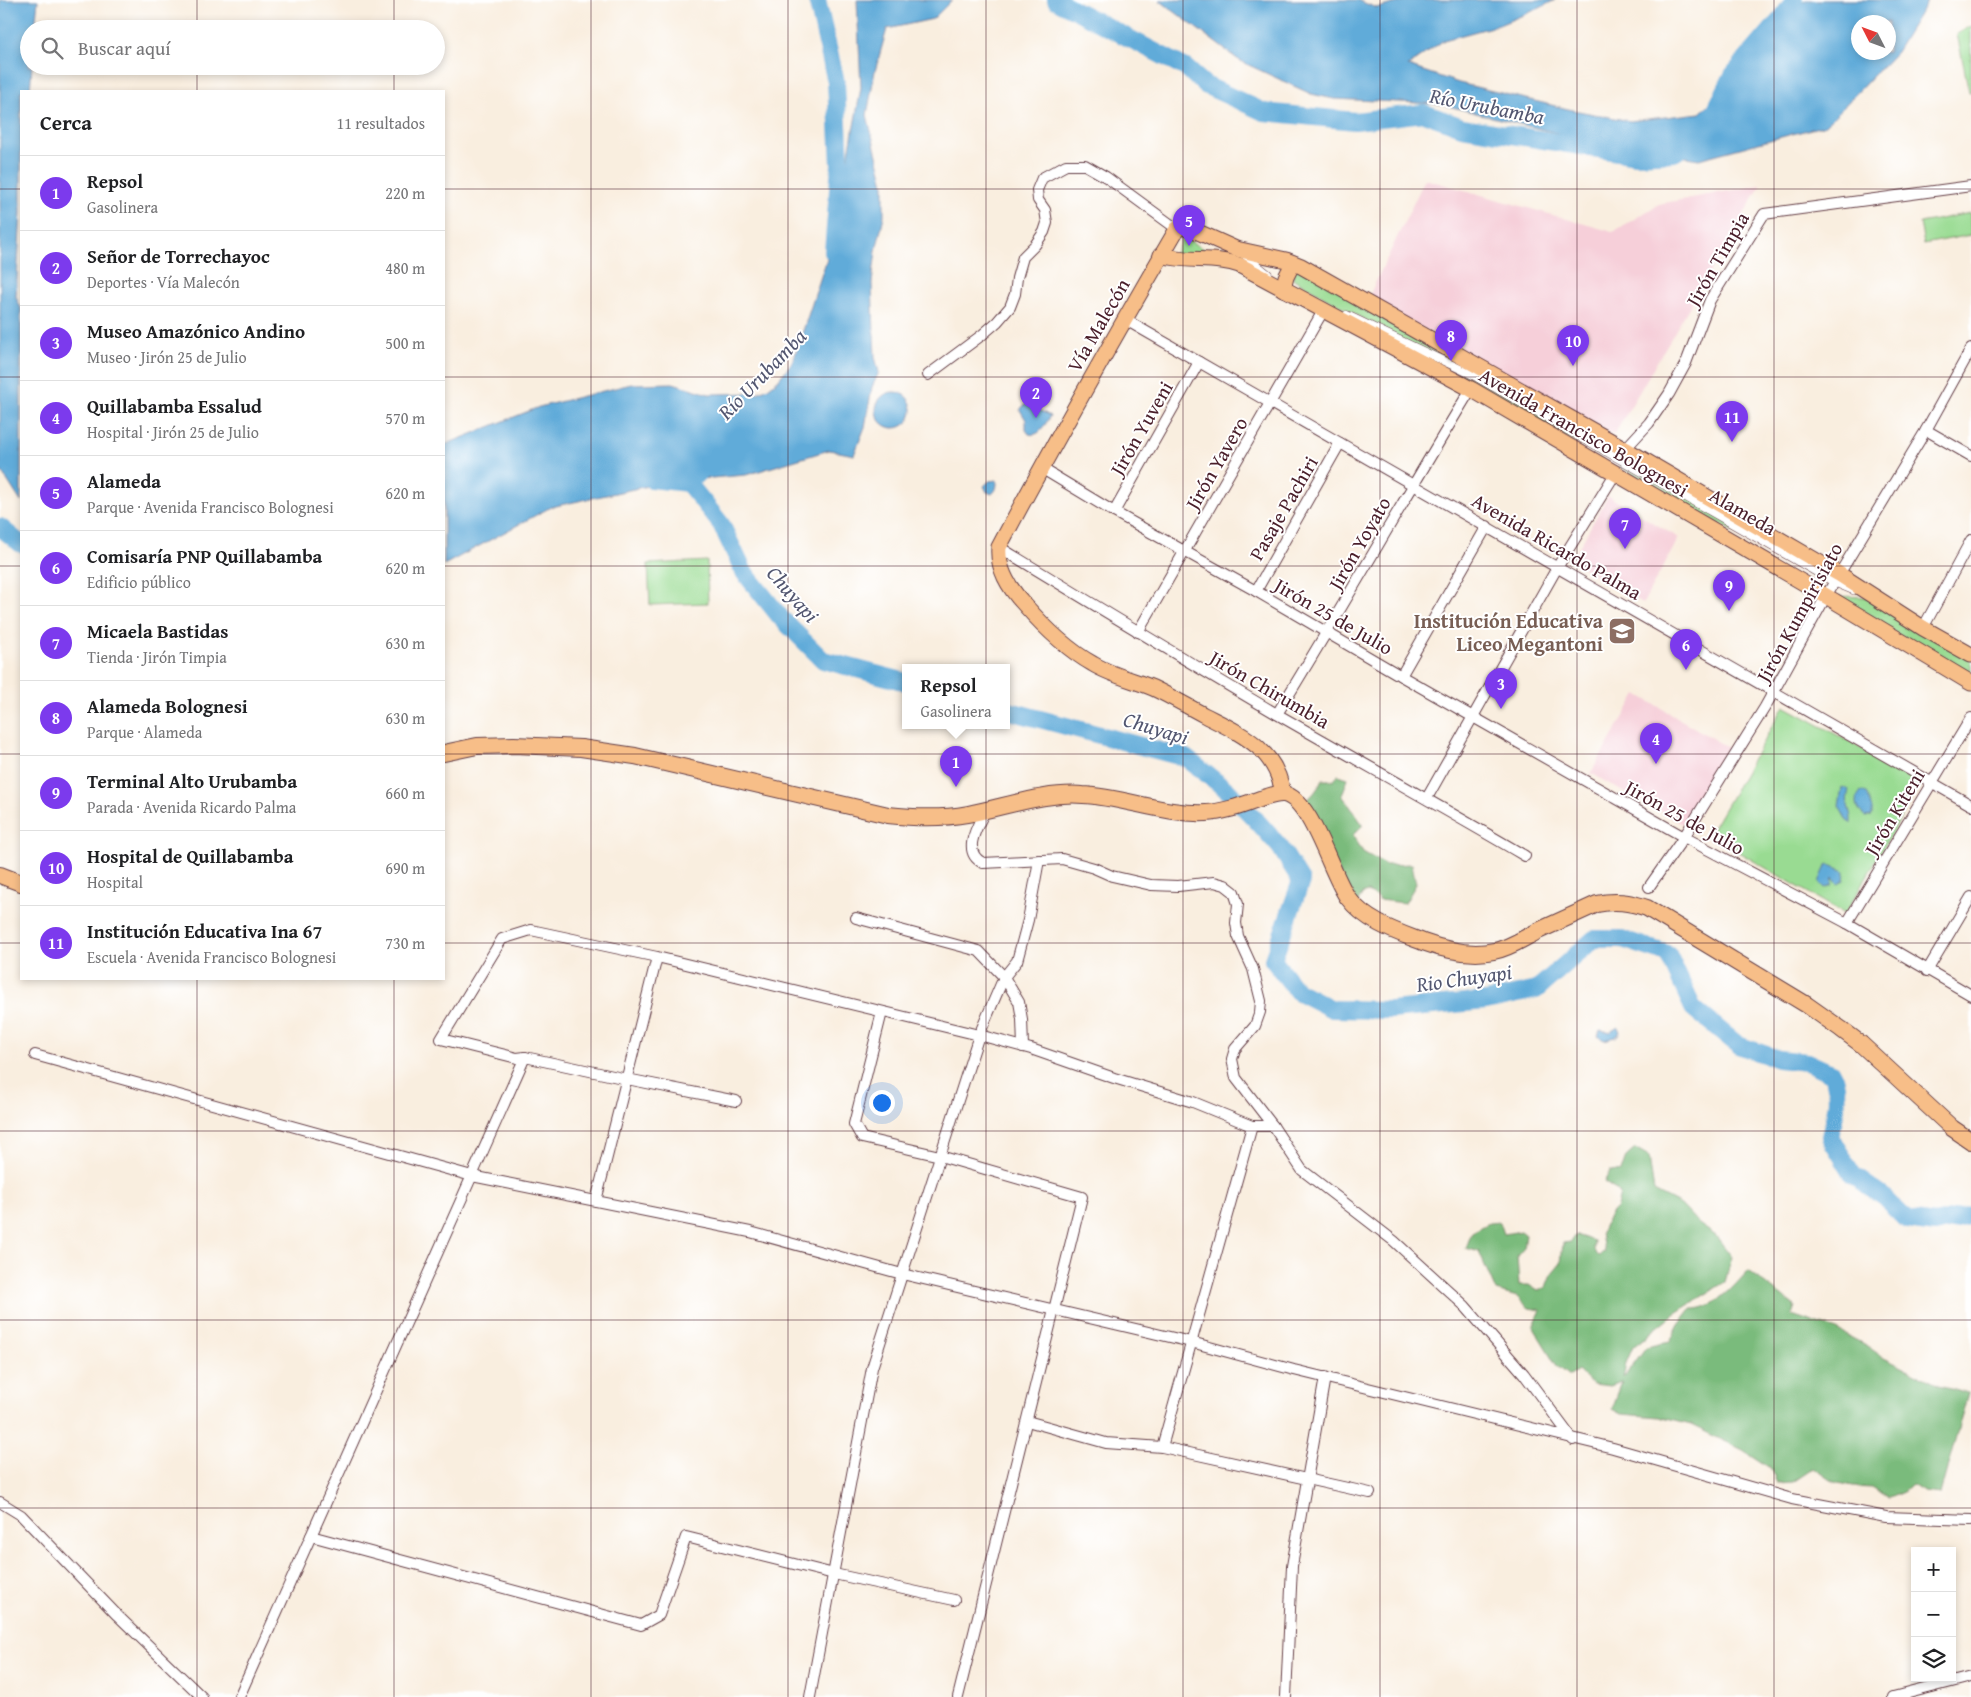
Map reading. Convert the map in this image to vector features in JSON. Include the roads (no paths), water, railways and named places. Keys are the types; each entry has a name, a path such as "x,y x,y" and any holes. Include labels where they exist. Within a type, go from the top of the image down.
{"highway":[{"path":"445,753 477,746 581,748 635,756 888,815 921,819 952,817 986,811 1044,797 1082,794 1186,812 1206,813 1221,811 1272,795 1284,794 1298,802 1314,825 1348,898 1363,913 1382,925 1429,944 1467,952 1484,953 1509,946 1597,904 1613,900 1647,908 1807,1004 1861,1044 1952,1128 1971,1141"},
{"path":"0,875 20,883"}],"main road":[{"name":"Avenida Francisco Bolognesi","path":"1177,229 1181,226 1187,226 1236,249 1293,263 1309,270 1625,449 1836,578 1971,656"},
{"name":"Vía Malecón","path":"999,547 1124,319 1177,229"},
{"name":"Avenida Francisco Bolognesi","path":"1161,256 1178,259 1226,261 1239,265 1471,389 1971,683"},
{"path":"1283,289 1286,277 1293,263"},
{"path":"999,547 998,560 1002,571 1018,598 1072,651 1094,665 1154,689 1248,738 1273,763 1279,773 1284,794"}],"street":[{"path":"928,375 949,361 987,330 1010,307 1015,294 1016,278 1023,257 1035,245 1044,232 1047,223 1045,210 1038,200 1036,190 1042,178 1066,165 1085,165 1106,177 1177,229"},
{"name":"Jirón Timpia","path":"1625,449 1649,423 1669,394 1686,362 1710,300 1764,214 1971,186"},
{"name":"Alameda","path":"1236,249 1291,288 1474,375 1836,578"},
{"name":"Jirón Yavero","path":"1138,632 1323,311"},
{"name":"Avenida Ricardo Palma","path":"1124,319 1558,566 1931,784 1971,805"},
{"name":"Jirón Kumpirisiato","path":"1649,887 1684,838 1773,692 1836,578 1926,430 1971,348"},
{"name":"Jirón Yuveni","path":"1114,512 1199,362"},
{"name":"Jirón Yoyato","path":"1278,714 1471,389"},
{"path":"1926,430 1971,456"},
{"name":"Pasaje Pachiri","path":"1256,591 1340,443"},
{"name":"Jirón 25 de Julio","path":"1041,468 1114,512 1328,632 1401,676 1684,838 1847,923 1971,995"},
{"path":"1427,798 1558,566 1615,474"},
{"path":"1401,676 1486,526"},
{"path":"1923,628 1971,540"},
{"name":"Jirón Chirumbia","path":"999,547 1138,632 1525,856"},
{"name":"Jirón Kiteni","path":"1847,923 1971,718"},
{"path":"986,811 972,842 972,853 976,860 983,863 993,864 1062,859 1094,868 1112,876 1151,885 1178,886 1214,882 1225,885 1234,892 1238,904 1236,923 1238,936 1253,969 1261,1001 1260,1012 1255,1026 1235,1049 1232,1059 1236,1078 1273,1126 1302,1170 1394,1241 1465,1306 1524,1374 1573,1440"},
{"path":"810,1697 872,1368 979,1035 1004,977 1017,961 1028,920 1039,860"},
{"path":"1927,971 1971,897"},
{"path":"856,918 979,951 1004,977 1019,1002 1023,1047"},
{"path":"736,1101 525,1056 517,1058 441,1038 502,939 530,930 657,957 979,1035 1023,1047 1193,1102 1252,1126 1273,1126"},
{"path":"596,1201 657,957"},
{"path":"882,1012 854,1124 862,1138 940,1156 1082,1197 958,1697"},
{"path":"35,1055 472,1176 750,1232 902,1274 1191,1342 1573,1440 1614,1448 1792,1499 1886,1517 1971,1520"},
{"path":"239,1697 525,1056"},
{"path":"1162,1447 1252,1126"},
{"path":"1286,1697 1292,1566 1325,1377"},
{"path":"1027,1421 1106,1443 1162,1447 1370,1493"},
{"path":"0,1502 21,1515 117,1615 202,1697"},
{"path":"311,1536 640,1625 658,1615 686,1537 834,1574 954,1600"},
{"path":"1893,1697 1971,1677"}],"water":[{"path":"0,0 38,0 36,20 20,20 20,75 31,75 30,90 20,90 20,230 16,297 20,306 20,500 0,469"},
{"path":"857,0 952,0 933,19 887,29 875,71 867,115 884,184 884,216 876,251 872,283 875,357 879,372 872,387 865,427 854,455 829,450 746,475 666,482 551,507 445,564 445,445 539,407 631,384 673,383 709,394 757,393 768,388 778,380 793,361 833,240 861,88"},
{"path":"1159,0 1357,0 1377,8 1409,0 1555,0 1499,25 1444,40 1408,66 1459,83 1568,109 1630,121 1700,113 1759,56 1794,11 1805,0 1928,0 1896,52 1896,15 1851,15 1851,60 1888,60 1826,125 1699,159 1596,143 1440,104 1334,99 1311,94 1240,61"},
{"path":"894,392 906,398 912,410 906,422 894,428 882,422 876,410 882,398"},
{"path":"1029,404 1050,416 1037,434 1029,434 1026,430 1026,420 1020,410 1024,405"},
{"path":"997,480 994,492 992,494 987,492 984,486 989,481"},
{"path":"1842,787 1849,790 1847,800 1851,823 1847,821 1839,806"},
{"path":"1861,791 1866,793 1872,809 1872,816 1865,817 1858,808 1857,802"},
{"path":"1827,864 1845,871 1844,881 1838,884 1833,878 1832,885 1825,888 1819,882"},
{"path":"1618,1027 1620,1032 1616,1037 1604,1040 1598,1036 1600,1030 1610,1032"}],"waterway":[{"name":"Río Urubamba","path":"817,0 836,82 840,165 833,252"},
{"name":"Río Urubamba","path":"1056,0 1186,68 1205,85 1264,112 1355,121 1424,113 1462,127 1636,155 1674,153 1686,146"},
{"name":"Río Urubamba","path":"1786,46 1783,17 1794,0"},
{"path":"1717,107 1733,75 1783,17"},
{"name":"Río Urubamba","path":"651,479 688,483 707,464"},
{"name":"Chuyapi","path":"688,483 721,524 744,572 781,618 823,660 902,681"},
{"name":"Río Urubamba","path":"0,527 20,543"},
{"name":"Rio Chuyapi","path":"1010,711 1186,758 1227,790 1280,847 1301,881 1273,960 1297,991 1332,1009 1391,1010 1486,1001 1536,990 1594,939 1622,939 1668,954 1693,1008 1738,1045 1778,1059 1807,1062 1833,1074 1837,1099 1830,1137 1853,1175 1884,1197 1907,1220 1935,1224 1971,1215"}],"place":[{"name":"Alameda","path":"1189,246"},
{"name":"Alameda Bolognesi","path":"1451,361"},
{"name":"Hospital de Quillabamba","path":"1573,366"},
{"name":"Señor de Torrechayoc","path":"1036,418"},
{"name":"Institución Educativa Ina 67","path":"1732,442"},
{"name":"Micaela Bastidas","path":"1625,549"},
{"name":"Terminal Alto Urubamba","path":"1729,611"},
{"name":"Institución Educativa Liceo Megantoni","path":"1622,631"},
{"name":"Comisaría PNP Quillabamba","path":"1686,670"},
{"name":"Museo Amazónico Andino","path":"1501,709"},
{"name":"Quillabamba Essalud","path":"1656,764"},
{"name":"Repsol","path":"956,787"}]}
